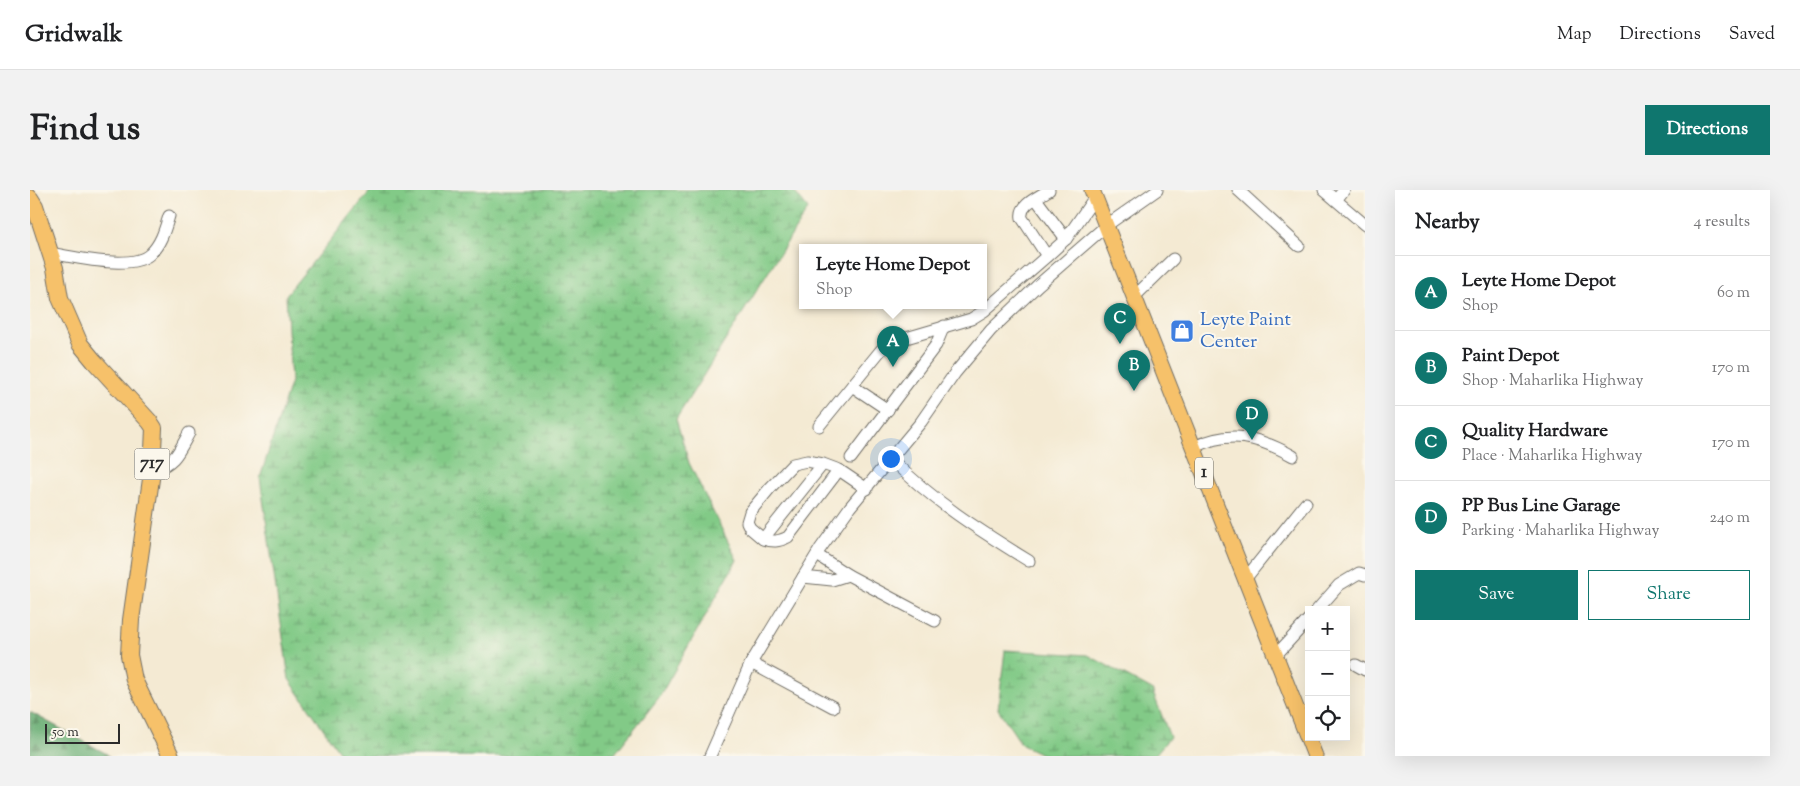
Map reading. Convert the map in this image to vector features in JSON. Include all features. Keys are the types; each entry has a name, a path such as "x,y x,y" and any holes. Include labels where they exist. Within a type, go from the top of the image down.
{"highway":[{"name":"717","path":"30,198 35,206 55,268 60,298 80,344 154,428 152,472 131,620 130,655 134,680 171,756"}],"main road":[{"name":"1","path":"1094,194 1315,756"}],"street":[{"path":"1048,256 1022,218 1021,212 1024,206 1049,190"},
{"path":"710,756 751,663 803,577 850,507 921,422 956,373 991,330 1038,285 1107,225 1157,190"},
{"path":"1238,190 1299,246"},
{"path":"1324,190 1365,225"},
{"path":"1336,200 1344,190"},
{"path":"987,308 1066,238 1094,194"},
{"path":"1036,199 1066,238"},
{"path":"50,253 98,262 140,260 149,256 158,244 169,216"},
{"path":"1135,296 1173,260"},
{"path":"819,426 881,350 896,340 971,319 986,309"},
{"path":"851,458 936,345 944,326"},
{"path":"852,386 888,410"},
{"path":"152,472 168,464 177,454 189,433"},
{"path":"1194,447 1210,440 1226,437 1250,438 1270,444 1293,456"},
{"path":"891,459 951,512 1029,561"},
{"path":"839,470 788,537 773,542 762,539 750,528 748,522 750,512 793,464 806,461 823,464 839,470 866,489"},
{"path":"762,539 823,464"},
{"path":"1246,578 1306,503"},
{"path":"817,555 848,575 935,621"},
{"path":"1321,606 1339,585 1359,573 1365,575"},
{"path":"803,577 832,580 848,575"},
{"path":"1276,655 1305,622"},
{"path":"751,663 833,707"}],"green space":[{"path":"371,190 793,190 808,209 676,419 689,463 737,560 660,696 613,756 342,756 289,679 260,478 291,381 286,295"},
{"path":"1005,650 1088,655 1152,690 1170,737 1154,756 1046,756 1022,745 998,709"},
{"path":"30,712 107,754 109,756 30,756"}],"place":[{"name":"Leyte Paint Center","path":"1182,331"},
{"name":"Quality Hardware","path":"1120,344"},
{"name":"Leyte Home Depot","path":"893,367"},
{"name":"Paint Depot","path":"1134,391"},
{"name":"PP Bus Line Garage","path":"1252,440"}]}
